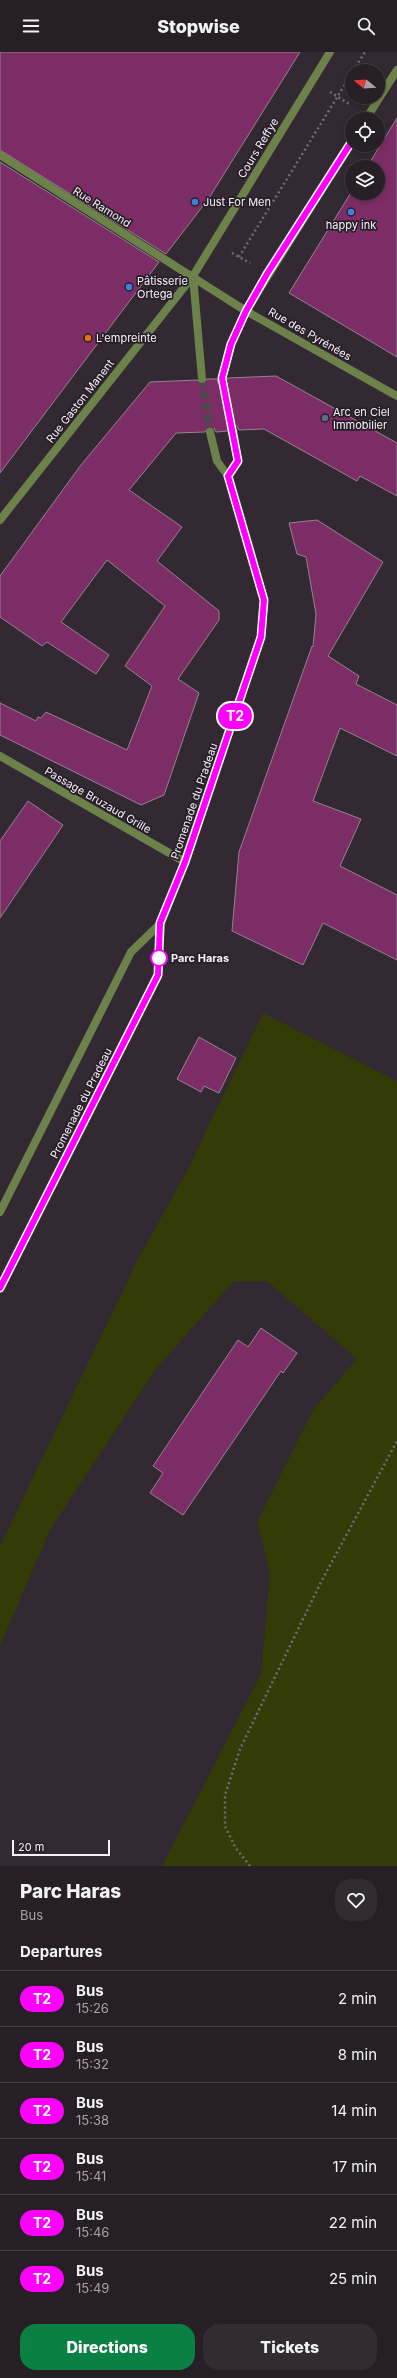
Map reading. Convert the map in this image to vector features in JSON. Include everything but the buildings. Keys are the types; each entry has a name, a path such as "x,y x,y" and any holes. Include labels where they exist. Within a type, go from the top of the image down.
{"street":[{"name":"Cours Reffye","path":"193,276 330,52"},
{"path":"371,112 397,70"},
{"path":"222,378 231,344 246,311 267,274 345,152"},
{"name":"Rue Ramond","path":"0,155 193,276"},
{"path":"193,276 202,379"},
{"name":"Rue des Pyrénées","path":"193,276 246,311 397,396"},
{"name":"Rue Gaston Manent","path":"0,520 193,276"},
{"path":"228,476 238,461 233,430"},
{"name":"Promenade du Pradeau","path":"0,1288 158,975 160,923 185,862 261,637 264,600 228,476 217,461 210,432"},
{"name":"Passage Bruzaud Grille","path":"0,756 185,862"},
{"name":"Promenade du Pradeau","path":"0,1212 132,952 160,923"}],"path":[{"path":"358,64 365,52"},
{"path":"312,81 338,96 359,112"},
{"path":"239,256 345,85"},
{"path":"214,242 267,274"},
{"path":"250,1866 235,1848 225,1826 225,1795 240,1749 321,1582 397,1441"}],"green space":[{"path":"263,1013 397,1081 397,1866 162,1866 261,1674 270,1573 257,1522 313,1410 357,1359 267,1281 233,1282 156,1369 50,1530 0,1646 0,1546 139,1257 186,1173"}],"tunnel":[{"path":"202,379 210,432"},
{"path":"222,379 233,430"}],"bus line":[{"name":"T2","path":"0,1288 158,975 160,923 185,862 248,680 261,637 264,600 228,476 238,461 222,378 231,344 246,311 267,274 345,152"}],"place":[{"name":"Just For Men","path":"195,202"},
{"name":"happy ink","path":"351,212"},
{"name":"Pâtisserie Ortega","path":"129,287"},
{"name":"L'empreinte","path":"88,338"},
{"name":"Arc en Ciel Immobilier","path":"325,418"},
{"name":"Parc Haras","path":"159,958"}]}
